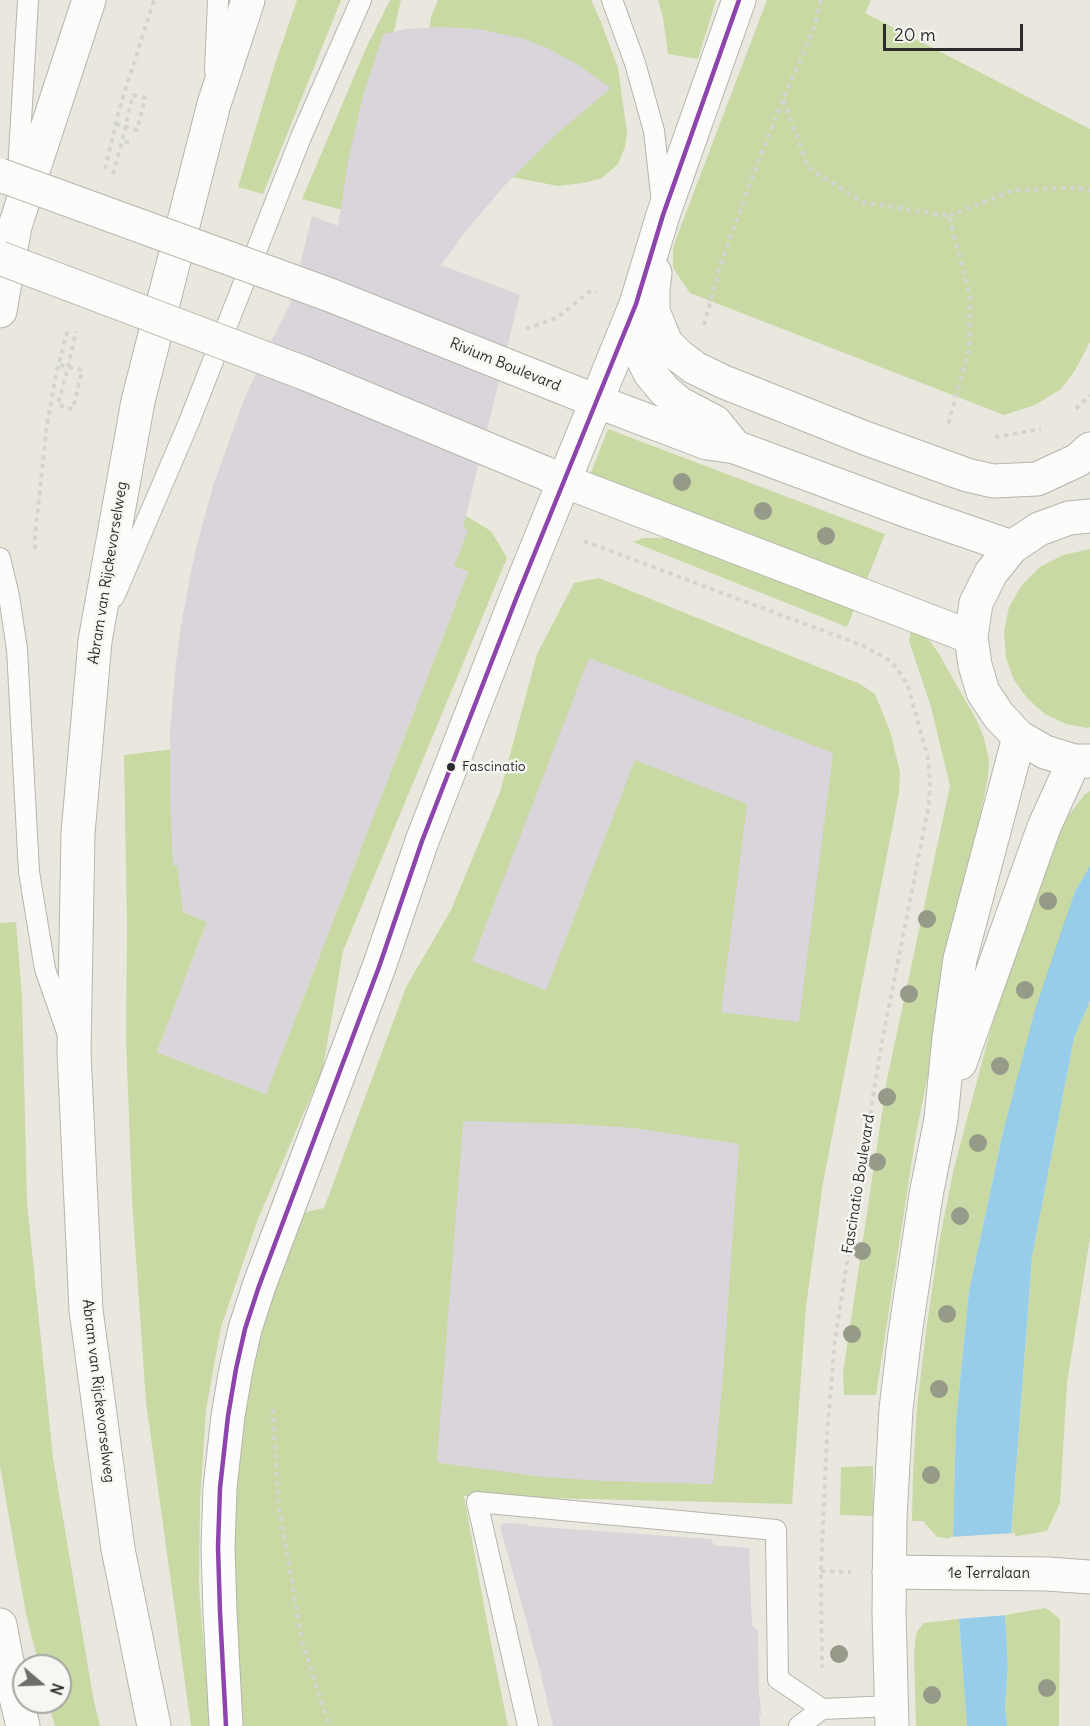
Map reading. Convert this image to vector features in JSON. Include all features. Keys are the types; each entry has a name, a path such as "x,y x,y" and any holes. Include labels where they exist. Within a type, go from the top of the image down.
{"main road":[{"path":"0,311 15,226 89,0"},
{"name":"Abram van Rijckevorselweg","path":"154,1726 118,1549 86,1310 74,1052 78,833 95,641 138,401 214,104 248,0"},
{"path":"226,1726 218,1547 220,1488 228,1416 245,1329 258,1286 379,967 422,841 516,599 636,304 663,215 739,0"},
{"name":"Rivium Boulevard","path":"0,175 330,295 707,443 735,447 1012,547"},
{"path":"663,215 652,289 653,311 666,343 694,368 865,438 967,475 993,481 1037,479 1078,460 1090,449"},
{"path":"0,258 304,373 564,481 971,637"},
{"path":"636,304 636,336 639,351 650,373 679,403 715,422 735,447"},
{"path":"941,1119 1044,827 1082,761 1045,752 1020,737 999,716 983,692 975,665 971,637 976,603 991,573 1012,547 1039,529 1069,518 1090,516"},
{"path":"892,1716 889,1572 896,1409 926,1195 941,1119 960,959 1020,737"},
{"name":"1e Terralaan","path":"889,1572 1047,1574 1090,1577"},
{"path":"0,1625 23,1726"}],"lane":[{"path":"15,226 28,0"},
{"name":"Abram van Rijckevorselweg","path":"214,104 218,0"},
{"path":"95,641 189,422 301,137 361,0"},
{"path":"612,0 635,63 654,132 663,215"},
{"name":"Abram van Rijckevorselweg","path":"0,558 9,596 17,649 29,872 45,969 74,1052"},
{"path":"528,1726 477,1502 776,1530 778,1679 822,1709 892,1716"},
{"path":"799,1726 822,1709"}],"path":[{"path":"104,173 116,124 154,0"},
{"path":"703,330 721,263 783,99 814,29 821,0"},
{"path":"113,175 124,129 127,118 130,106 133,95 145,98 137,130 126,127 116,124"},
{"path":"783,99 808,167 862,202 950,216 1014,190 1077,188 1090,191"},
{"path":"112,139 133,144 122,141"},
{"path":"948,426 969,348 970,297 950,216"},
{"path":"36,559 35,536 47,425 70,320"},
{"path":"59,365 71,367 82,370 73,409 58,405 66,374 69,363 77,327"},
{"name":"Fascinatio Boulevard","path":"822,1709 821,1571 827,1435 835,1339 881,1047 929,804 930,772 921,728 908,686 896,667 886,658"},
{"path":"273,1408 278,1502 302,1641 329,1726"}],"green space":[{"path":"297,0 341,0 263,194 238,187"},
{"path":"390,0 401,0 353,213 302,199 367,46"},
{"path":"438,0 591,0 618,68 627,133 625,147 618,164 602,178 558,186 491,173 427,46 431,17"},
{"path":"658,0 716,0 698,59 668,54 663,17"},
{"path":"767,0 871,0 865,13 1090,129 1090,342 1074,372 1061,389 1035,405 1004,415 690,293 673,268 673,247"},
{"path":"608,429 885,534 865,584 590,475"},
{"path":"451,507 491,531 507,558 343,951 323,1068 258,1219 221,1327 206,1410 200,1501 199,1586 210,1726 191,1726 146,1402 132,1200 126,1037 124,755 174,749 183,912 207,922 157,1052 266,1094 468,572 454,566"},
{"path":"643,538 670,538 855,607 847,627 633,542"},
{"path":"1090,549 1090,727 1088,728 1066,724 1045,714 1027,698 1014,680 1006,658 1004,632 1009,607 1022,585 1040,567 1063,555"},
{"path":"599,578 860,684 875,694 890,731 900,772 899,793 823,1183 806,1307 792,1504 464,1496 508,1726 241,1726 231,1547 247,1367 302,1213 324,1208 406,987 451,910 500,792 537,654 574,583"},
{"path":"911,632 929,640 977,721 989,760 988,777 916,1134 876,1395 844,1395 843,1373 887,1079 950,786 931,707 909,641"},
{"path":"1090,791 1090,866 1075,891 1003,1132 969,1291 956,1422 953,1539 937,1537 923,1521 912,1521 913,1474 917,1406 927,1324 939,1243 954,1168 994,1017 1044,863 1060,827 1084,795"},
{"path":"16,922 22,996 27,1202 53,1458 93,1697 100,1726 55,1726 52,1714 72,1714 72,1654 36,1654 26,1614 0,1466 0,923"},
{"path":"1090,1001 1090,1238 1067,1383 1060,1503 1047,1531 1011,1537 1032,1257 1074,1038"},
{"path":"873,1466 873,1516 840,1515 841,1467"},
{"path":"1046,1608 1060,1619 1059,1726 1007,1726 1005,1707 1008,1665 1005,1615"},
{"path":"959,1619 967,1726 916,1726 914,1654 916,1634 923,1623"}],"water":[{"path":"1090,866 1090,1001 1074,1038 1032,1257 1005,1615 1008,1665 1005,1707 1007,1726 967,1726 953,1539 956,1422 969,1291 1003,1132 1035,1010 1075,891"}],"pier":[{"path":"1015,1533 1008,1615 956,1619 950,1537"}],"building":[{"path":"442,27 478,29 525,39 577,64 611,88 552,138 506,184 441,265 520,295 463,528 468,530 454,566 468,572 266,1094 157,1052 207,922 183,912 177,865 173,866 170,731 182,619 195,552 213,486 243,402 290,305 312,216 338,226 348,161 363,96 383,34 406,29"},
{"path":"589,658 833,753 799,1022 721,1012 747,804 635,760 546,990 472,961"},
{"path":"466,1121 634,1128 739,1144 713,1483 605,1481 543,1477 440,1463 437,1460 463,1124"},
{"path":"504,1523 711,1539 714,1545 749,1548 752,1626 758,1630 760,1726 553,1726 500,1526"}],"transit line":[{"path":"226,1726 218,1547 220,1488 228,1416 245,1329 379,967 422,841 516,599 636,304 663,215 739,0"}],"place":[{"name":"Fascinatio","path":"451,767"}]}
